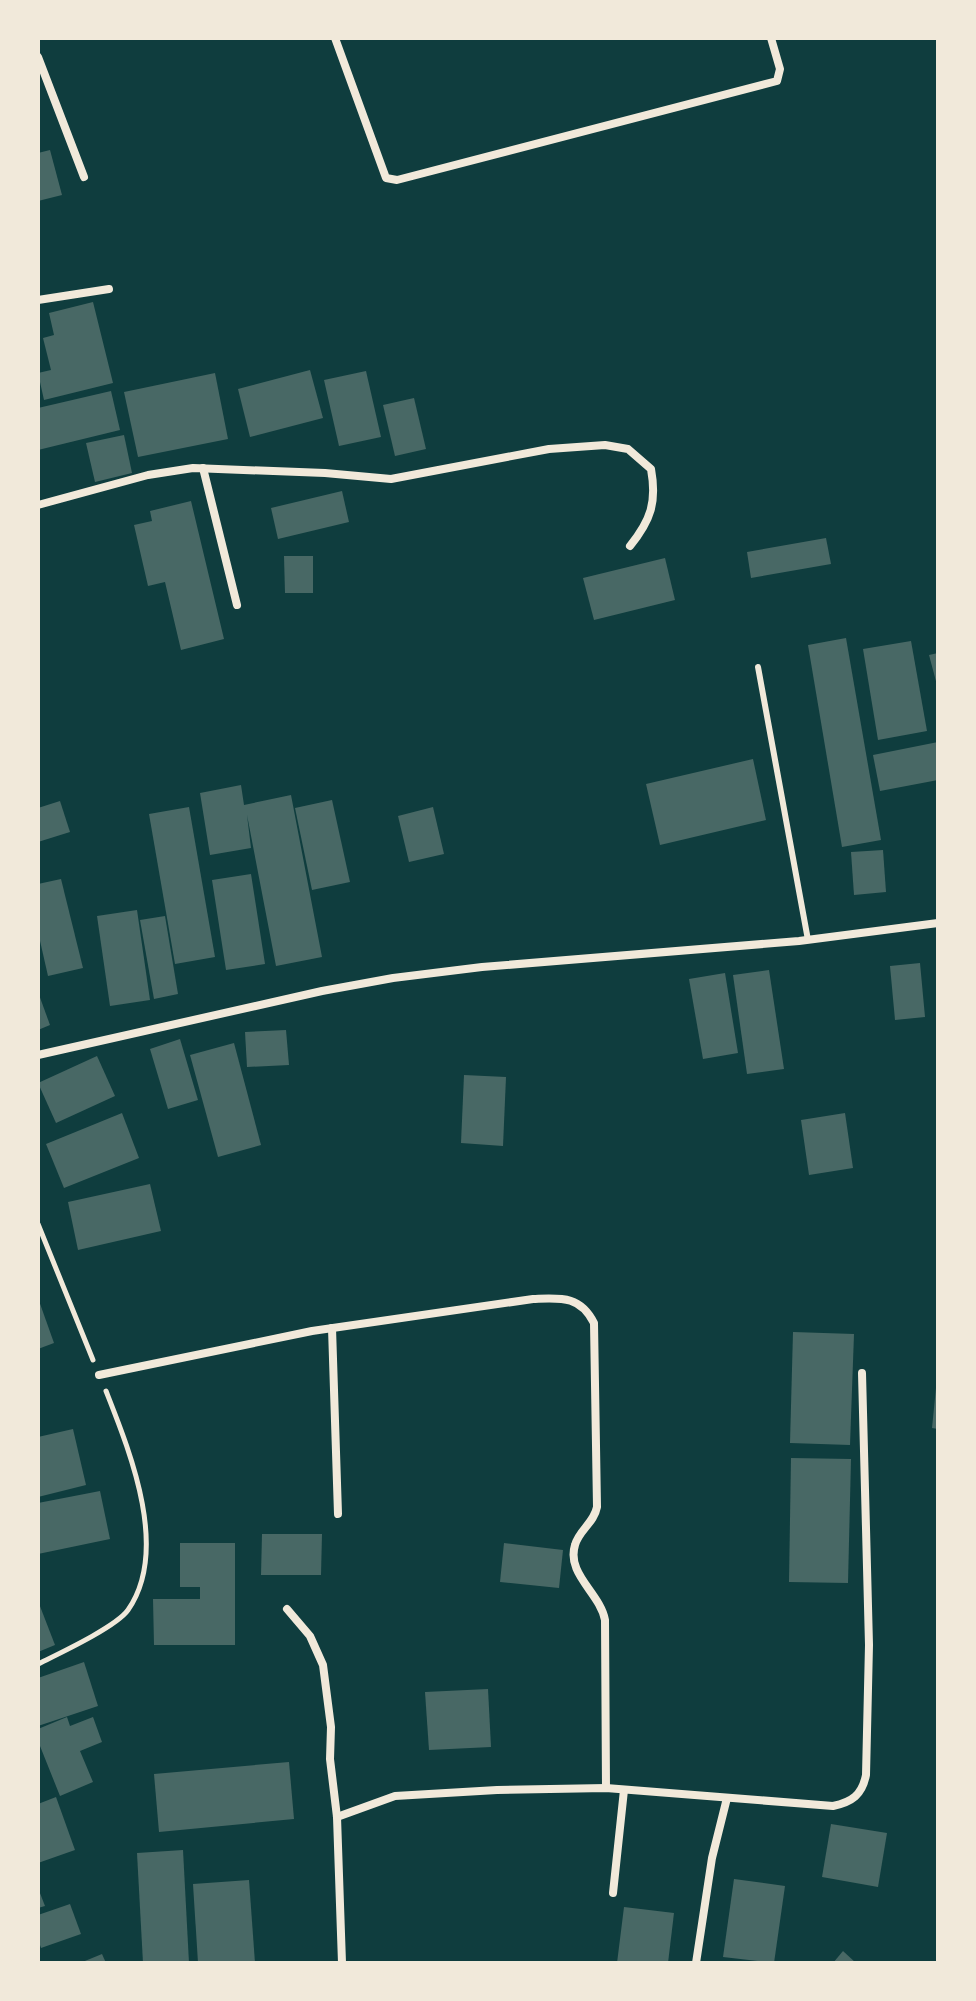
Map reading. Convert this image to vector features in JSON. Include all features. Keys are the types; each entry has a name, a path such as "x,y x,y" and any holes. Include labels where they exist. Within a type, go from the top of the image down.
{"street":[{"path":"335,38 386,178 397,180 777,81 780,69 771,38"},
{"path":"38,57 84,177"},
{"path":"38,300 109,289"},
{"path":"38,505 148,475 203,468 391,479 549,449 605,445 628,449 651,469 654,486 652,505 646,526 630,546"},
{"path":"203,468 237,605"},
{"path":"38,1055 393,978 497,965 808,940 938,923"},
{"path":"99,1375 332,1328 533,1299 559,1298 587,1309 594,1323 597,1507 595,1518 579,1535 573,1554 575,1566 600,1603 605,1620 606,1788"},
{"path":"332,1328 338,1514"},
{"path":"337,1817 395,1796 426,1792 606,1788 833,1806 848,1803 863,1788 866,1775 869,1645 862,1373"},
{"path":"287,1609 310,1636 323,1665 337,1817 342,1963"},
{"path":"613,1893 624,1790"},
{"path":"696,1963 712,1858 727,1798"}],"lane":[{"path":"758,667 808,940"}],"path":[{"path":"38,1224 126,1441 145,1521 146,1569 127,1612 81,1643 38,1664"}],"building":[{"path":"50,150 62,195 38,201 38,153"},
{"path":"93,302 113,383 44,400 38,373 51,370 43,338 54,335 49,313"},
{"path":"310,370 323,418 250,437 238,389"},
{"path":"366,371 381,437 339,446 324,380"},
{"path":"215,373 228,439 138,457 124,392"},
{"path":"111,391 120,430 38,450 38,408"},
{"path":"414,398 426,449 395,456 383,405"},
{"path":"124,435 132,473 95,482 86,443"},
{"path":"342,491 349,522 278,539 271,508"},
{"path":"191,501 224,639 181,650 165,582 148,586 134,525 152,521 150,511"},
{"path":"826,538 831,564 751,578 747,552"},
{"path":"284,556 313,556 313,593 285,593"},
{"path":"665,558 675,600 594,620 583,578"},
{"path":"846,638 881,840 842,847 808,645"},
{"path":"911,641 927,731 878,740 863,649"},
{"path":"938,653 938,685 937,685 929,655"},
{"path":"938,742 938,780 880,791 873,755"},
{"path":"753,759 766,820 660,845 646,784"},
{"path":"241,785 244,805 291,795 322,957 276,966 247,815 251,848 210,855 200,793"},
{"path":"332,800 350,882 312,890 295,808"},
{"path":"60,801 70,832 38,842 38,808"},
{"path":"189,807 215,957 175,964 149,814"},
{"path":"433,807 444,854 409,862 398,816"},
{"path":"883,850 886,892 854,895 851,852"},
{"path":"251,874 265,964 226,970 212,880"},
{"path":"61,879 83,968 48,976 38,932 38,884"},
{"path":"137,910 150,1000 110,1006 97,916"},
{"path":"165,916 178,994 154,999 140,920"},
{"path":"920,963 925,1017 895,1020 890,966"},
{"path":"769,970 784,1069 747,1074 733,975"},
{"path":"725,973 738,1053 703,1059 689,979"},
{"path":"38,992 50,1025 38,1030"},
{"path":"286,1030 289,1065 247,1067 245,1032"},
{"path":"180,1039 198,1100 168,1109 150,1049"},
{"path":"234,1043 261,1145 218,1157 190,1055"},
{"path":"97,1056 115,1096 56,1123 38,1083"},
{"path":"464,1075 506,1077 503,1146 461,1143"},
{"path":"122,1113 139,1158 64,1188 46,1144"},
{"path":"845,1113 853,1168 809,1175 801,1120"},
{"path":"150,1184 161,1231 78,1250 68,1202"},
{"path":"38,1298 54,1343 38,1349"},
{"path":"793,1332 854,1334 850,1445 790,1443"},
{"path":"938,1388 938,1429 932,1428"},
{"path":"73,1429 86,1485 38,1497 38,1437"},
{"path":"791,1458 851,1459 848,1583 789,1582"},
{"path":"100,1491 110,1539 38,1554 38,1503"},
{"path":"262,1534 322,1534 321,1575 261,1575"},
{"path":"180,1543 235,1543 235,1645 154,1645 153,1599 200,1599 200,1587 180,1587"},
{"path":"504,1543 563,1550 559,1588 500,1582"},
{"path":"38,1601 55,1645 38,1652"},
{"path":"84,1662 98,1706 38,1726 38,1678"},
{"path":"488,1689 491,1747 429,1750 425,1692"},
{"path":"67,1717 70,1726 93,1717 102,1742 80,1751 93,1782 60,1796 38,1741 38,1729"},
{"path":"289,1762 294,1819 159,1832 154,1774"},
{"path":"56,1797 75,1850 38,1863 38,1804"},
{"path":"831,1824 887,1833 878,1887 822,1877"},
{"path":"183,1850 189,1963 143,1963 137,1853"},
{"path":"734,1879 785,1886 774,1963 723,1957"},
{"path":"249,1880 255,1963 198,1963 193,1884"},
{"path":"38,1888 45,1906 38,1908"},
{"path":"70,1904 81,1934 41,1948 38,1915"},
{"path":"624,1907 674,1913 668,1963 617,1963"},
{"path":"843,1951 856,1963 833,1963"},
{"path":"102,1954 106,1963 80,1963"}]}
